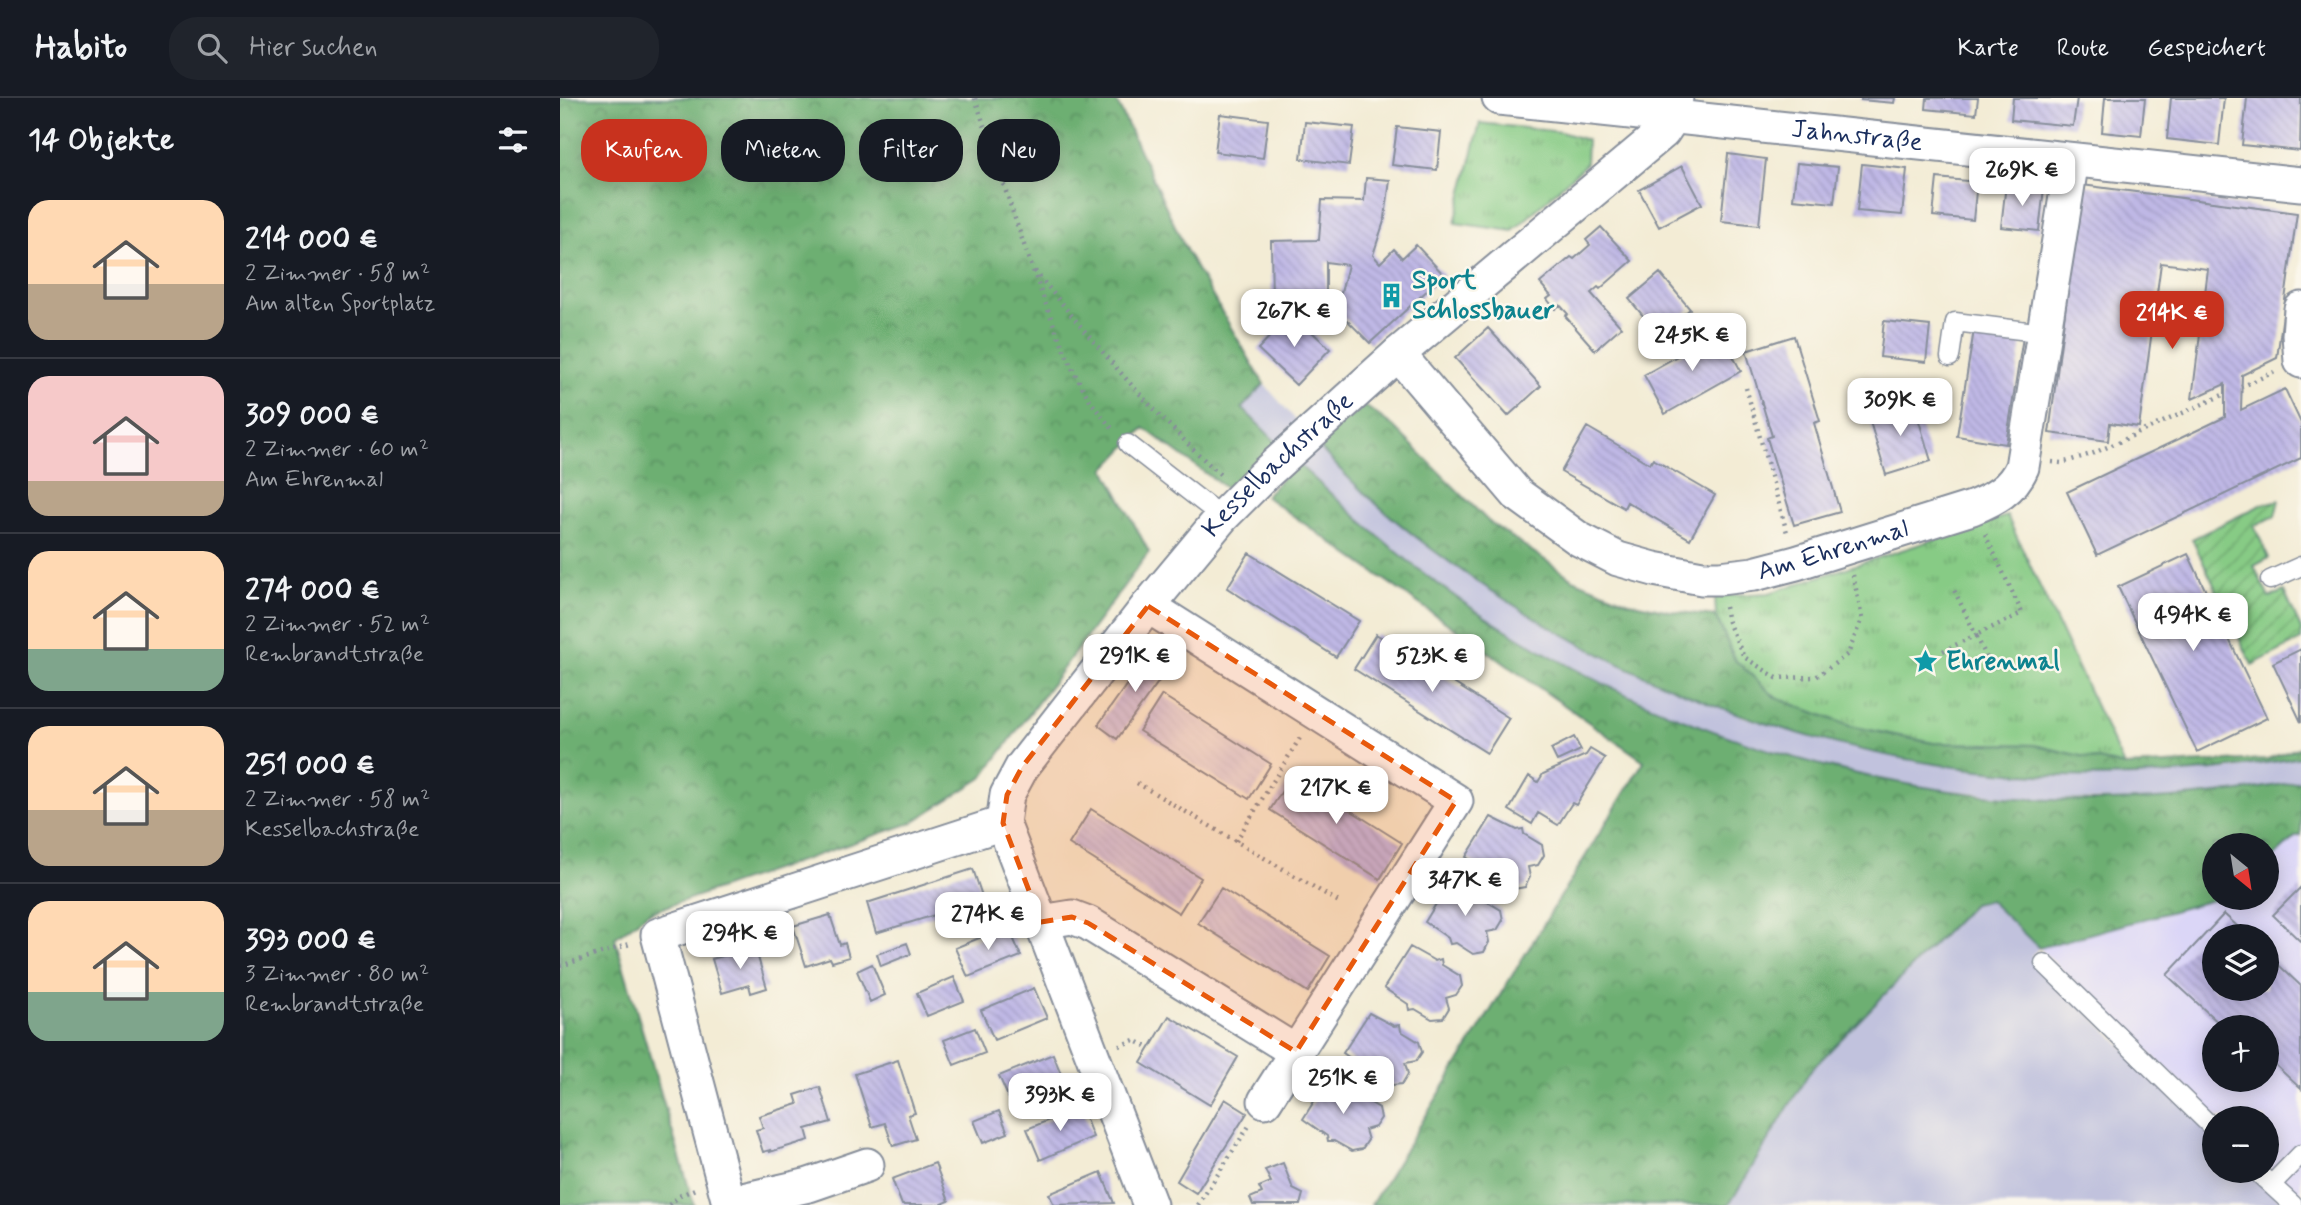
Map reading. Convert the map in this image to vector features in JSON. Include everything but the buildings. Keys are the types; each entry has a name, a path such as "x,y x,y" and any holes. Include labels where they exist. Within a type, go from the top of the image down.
{"street":[{"name":"Jahnstraße","path":"1499,98 1675,108 2072,160 2301,184"},
{"name":"Kesselbachstraße","path":"1003,823 1007,795 1022,767 1148,606 1244,496 1317,425 1398,354 1663,132 1675,108"},
{"name":"Am Ehrenmal","path":"1398,354 1517,494 1579,539 1618,559 1702,578 1754,574 1796,564 1972,508 1997,498 2018,477 2072,160"},
{"path":"2301,309 2301,361"},
{"path":"1148,606 1456,801 1265,1101"},
{"path":"867,1165 809,1185 729,1203 657,935 1003,823 1150,1205"},
{"path":"1041,922 1072,917 1088,923 1296,1052"}],"lane":[{"path":"1950,357 1955,321 2044,332"},
{"path":"1128,444 1244,496"},
{"path":"2270,580 2301,566"},
{"path":"2044,962 2202,1117"},
{"path":"2292,1205 2271,1185 2301,1154"}],"path":[{"path":"975,98 1032,267 1071,368 1105,421 1128,444"},
{"path":"1032,267 1140,395 1182,440 1244,496"},
{"path":"1746,388 1796,564"},
{"path":"2023,459 2062,463 2094,453 2225,394"},
{"path":"1943,651 2022,613 1972,508"},
{"path":"1720,578 1728,622 1744,657 1777,678 1816,677 1848,654 1863,618 1855,580 1842,549"},
{"path":"1954,588 1993,671"},
{"path":"1236,841 1316,711"},
{"path":"1137,783 1339,902"},
{"path":"560,966 657,935"},
{"path":"1198,1205 1265,1101"}],"highlighted area":[{"path":"1148,606 1456,801 1296,1052 1088,923 1072,917 1041,922 1003,823 1007,795 1022,767"}],"shaded area":[{"path":"1264,384 1333,462 1743,717 1839,745 1936,765 2036,775 2135,776 2234,769 2301,757 2301,781 2237,792 2136,800 2034,799 1933,788 1833,769 1736,740 1641,703 1550,657 1464,603 1384,542 1297,463 1242,408"},
{"path":"2296,835 2301,836 2301,1197 2279,1176 2279,1106 2205,1106 2039,948 2202,903 2202,910 2279,910 2279,851"},
{"path":"1989,900 2039,948 2031,956 2202,1124 2202,1183 2262,1183 2285,1205 1729,1205 1810,1071 1973,904"}],"green space":[{"path":"560,98 1115,98 1189,256 1264,384 1242,408 1277,443 1227,489 1144,428 1105,469 1149,552 982,778 911,823 648,913 615,938 694,1205 560,1205"},
{"path":"1480,123 1561,132 1587,140 1586,164 1513,231 1455,223"},
{"path":"1365,406 1393,426 1488,521 1573,579 1629,602 1670,611 1716,616 1735,660 1776,698 1850,726 1933,743 2034,745 2124,766 2267,759 2301,747 2301,757 2177,774 2053,776 1972,769 1892,756 1813,738 1736,713 1661,683 1587,648 1490,590 1388,515 1321,449 1333,430"},
{"path":"1297,463 1400,554 1443,588 1541,651 1620,692 1702,727 1786,755 1872,777 1960,792 2048,800 2178,798 2301,781 2301,836 2296,836 2279,852 2279,833 2202,833 2202,903 2039,948 1989,900 1973,904 1810,1071 1729,1205 1371,1205 1644,761 1265,496"},
{"path":"2279,500 2275,516 2254,526 2269,558 2254,566 2269,598 2284,591 2301,629 2301,640 2252,665 2192,539 2263,504"},
{"path":"2007,516 2124,766 2034,745 1933,743 1850,726 1776,698 1735,660 1716,616 1715,596 1769,593"}],"place":[{"name":"Sport Schlossbauer","path":"1392,296"},
{"name":"Ehrenmal","path":"1926,662"}]}
